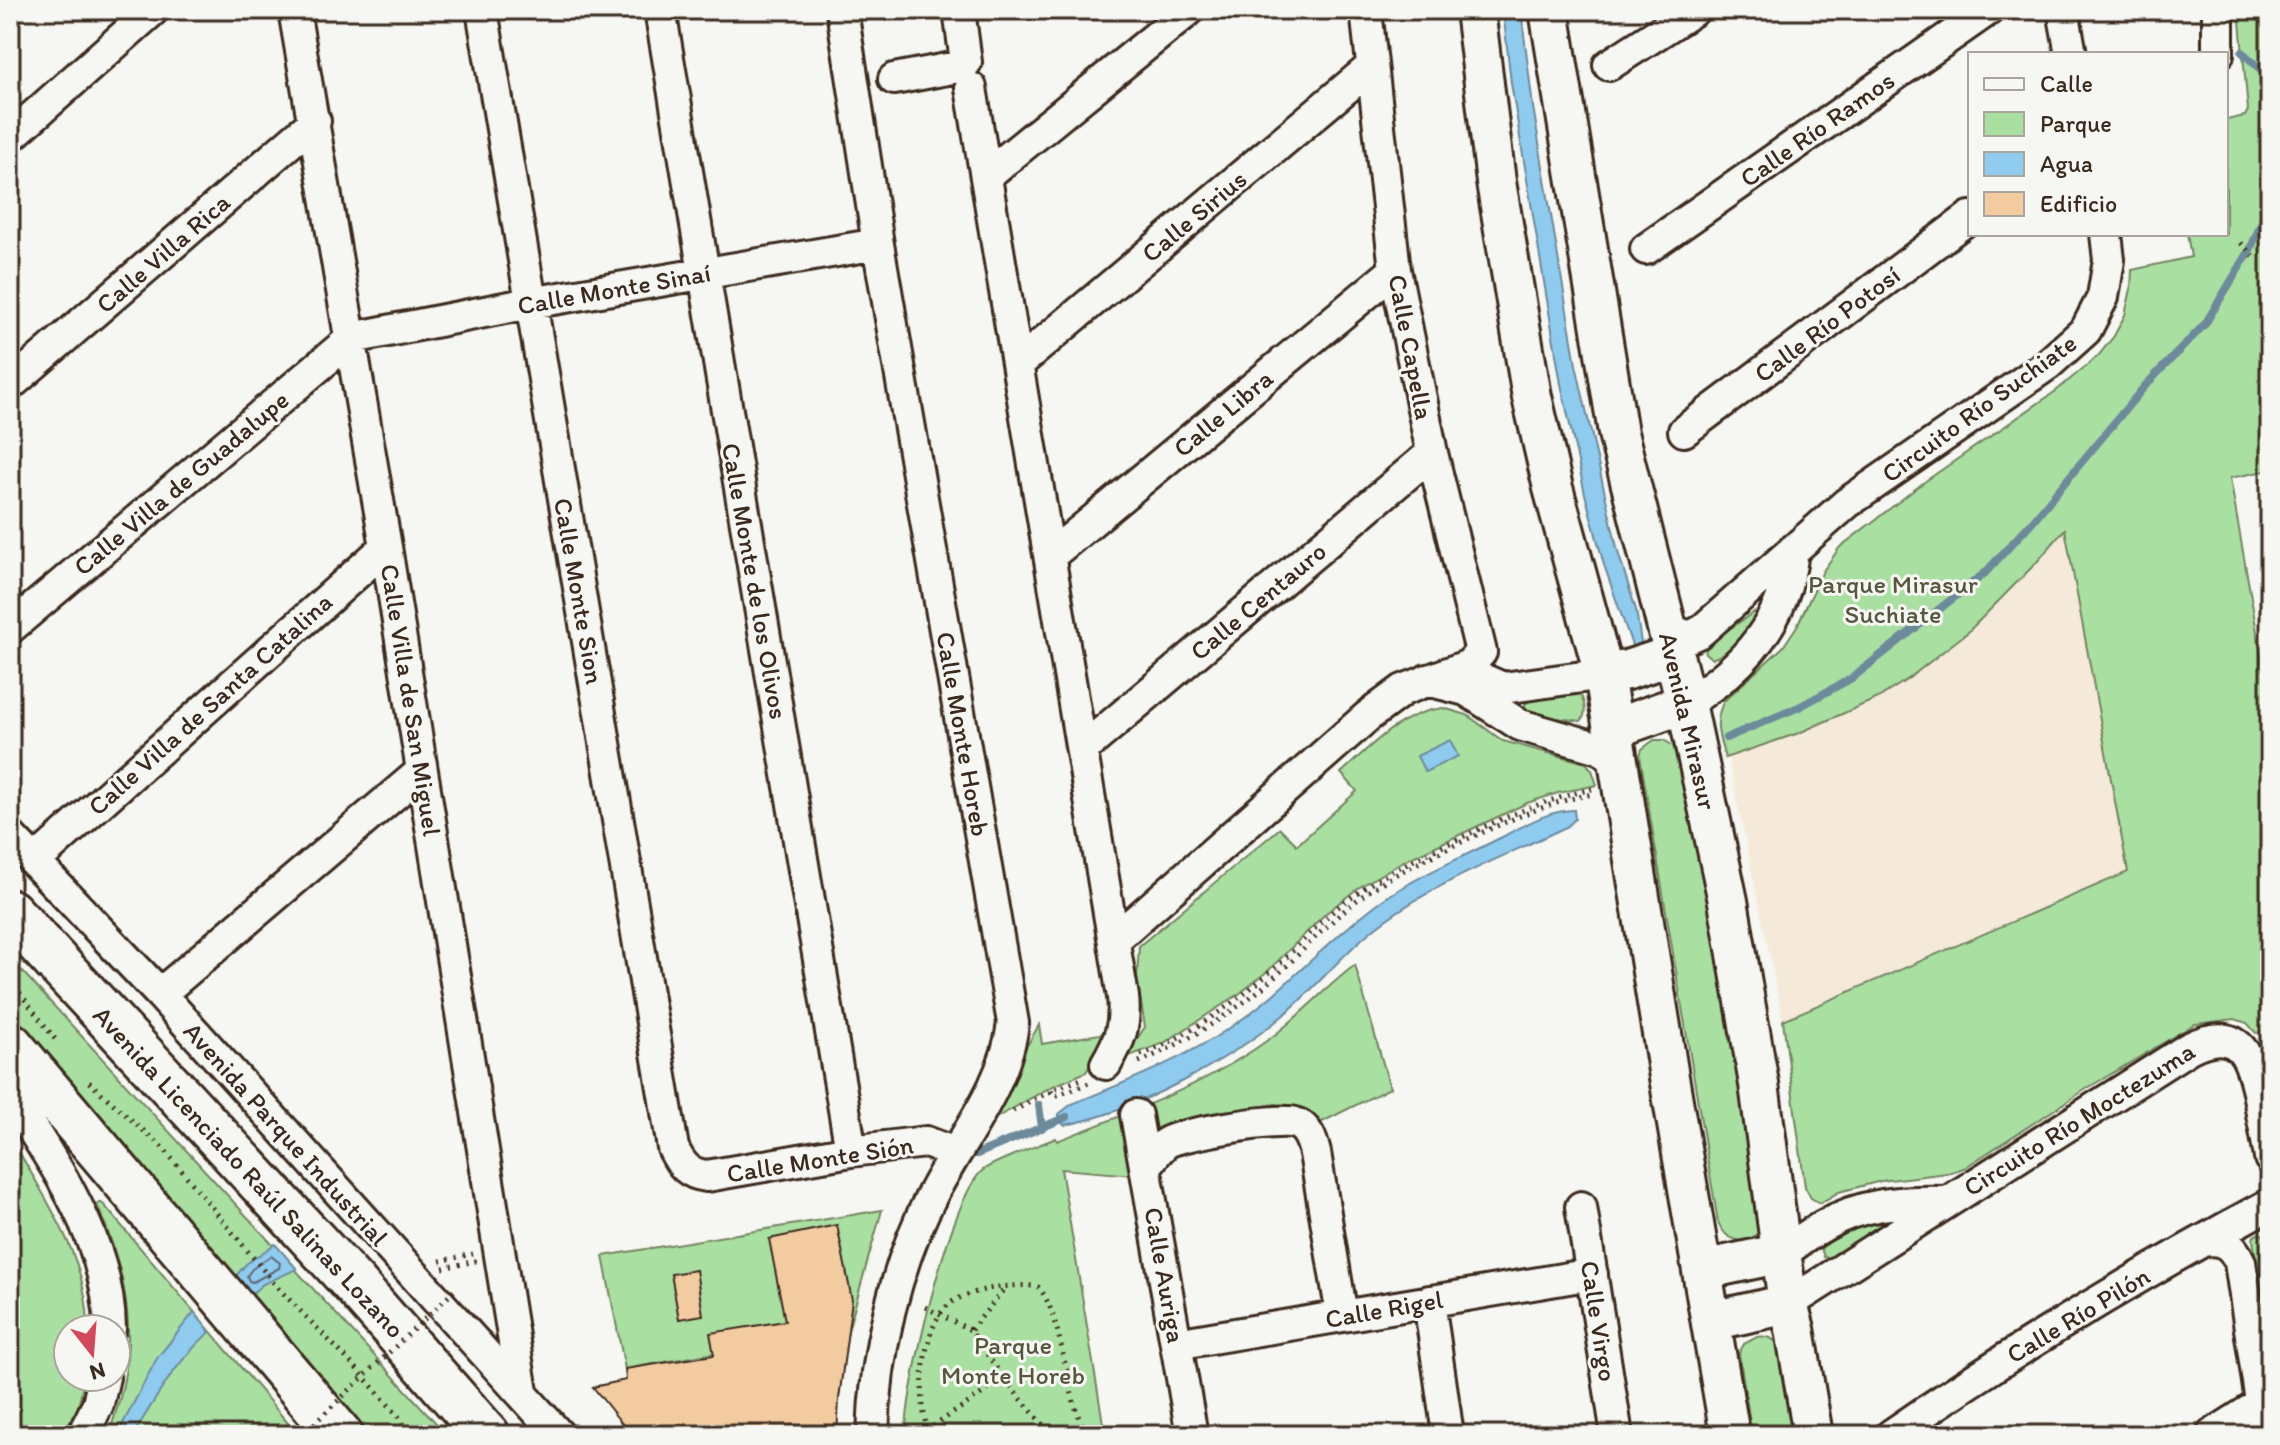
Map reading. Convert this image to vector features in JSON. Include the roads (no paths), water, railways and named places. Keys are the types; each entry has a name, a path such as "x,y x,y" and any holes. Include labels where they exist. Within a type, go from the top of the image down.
{"main road":[{"name":"Avenida Licenciado Raúl Salinas Lozano","path":"10,912 355,1285 487,1435"},
{"path":"10,1045 340,1435"}],"street":[{"path":"10,137 153,10"},
{"name":"Calle Villa de San Miguel","path":"294,10 352,338 522,1392"},
{"name":"Calle Monte Sion","path":"482,10 673,1148 685,1169"},
{"name":"Calle Monte de los Olivos","path":"660,10 851,1151"},
{"name":"Calle Monte Horeb","path":"842,10 878,244 1013,1023 1005,1059 917,1228 891,1306 876,1381 873,1435"},
{"path":"894,79 963,66 966,62 959,10"},
{"path":"986,176 1189,10"},
{"name":"Calle Capella","path":"1366,10 1370,68 1395,270 1432,453 1481,644 1479,657 1461,669"},
{"path":"1475,10 1496,182 1532,397 1553,488 1600,656 1609,768 1703,1270 1730,1435"},
{"name":"Avenida Mirasur","path":"1549,10 1618,433 1679,637 1686,703 1728,901 1759,1084 1788,1304 1813,1435"},
{"path":"1609,65 1694,10"},
{"name":"Calle Río Ramos","path":"1646,249 1988,10"},
{"path":"2063,10 2071,52"},
{"path":"2218,10 2218,52"},
{"name":"Calle Sirius","path":"1018,364 1370,68"},
{"path":"971,88 1114,940 1125,1025 1109,1070"},
{"name":"Calle Villa Rica","path":"10,385 315,121"},
{"name":"Calle Río Potosí","path":"1684,431 1968,218"},
{"name":"Circuito Río Suchiate","path":"1679,637 1793,550 1847,503 2047,365 2086,330 2103,297 2109,260 2106,236"},
{"name":"Calle Monte Sinaí","path":"352,338 530,303 878,244"},
{"name":"Calle Libra","path":"1050,556 1395,270"},
{"name":"Calle Villa de Guadalupe","path":"10,628 352,338"},
{"name":"Calle Centauro","path":"1083,749 1432,453"},
{"name":"Calle Villa de Santa Catalina","path":"34,862 386,547"},
{"path":"1609,768 1686,703 1723,678 1764,636 1787,587 1793,550"},
{"path":"1114,940 1368,716 1403,690 1461,669 1481,681 1503,688 1552,682 1600,656 1639,667 1679,637"},
{"path":"1425,680 1466,690 1520,725 1573,739 1609,768"},
{"path":"160,994 422,771"},
{"name":"Avenida Parque Industrial","path":"10,836 439,1288 559,1435"},
{"name":"Circuito Río Moctezuma","path":"1788,1304 2189,1048 2211,1041 2235,1043 2250,1060 2270,1158"},
{"path":"10,1094 79,1206 90,1234 110,1313"},
{"name":"Calle Auriga","path":"1136,1115 1192,1435"},
{"path":"1146,1167 1165,1144 1179,1138 1268,1122 1298,1124 1309,1136 1315,1153 1342,1316"},
{"name":"Calle Monte Sión","path":"685,1169 707,1176 851,1151 926,1142 955,1153"},
{"name":"Circuito Río Moctezuma","path":"1782,1253 1824,1225 1862,1209 1893,1202 1945,1202"},
{"name":"Calle Río Pilón","path":"1891,1435 2037,1338 2270,1204"},
{"name":"Calle Virgo","path":"1581,1207 1617,1435"},
{"path":"2202,1241 2221,1240 2227,1243 2240,1262 2265,1401 2266,1435"},
{"path":"1703,1270 1782,1253"},
{"name":"Calle Rigel","path":"1176,1344 1592,1274"},
{"path":"1429,1301 1448,1435"},
{"path":"1711,1321 1788,1304"},
{"path":"83,1435 100,1393"},
{"path":"2212,1435 2265,1401"}],"water":[{"path":"1503,10 1521,10 1533,107 1576,365 1618,552 1636,610 1642,649 1634,651 1604,565 1561,384 1511,83"},
{"path":"1450,740 1458,756 1425,772 1417,756"},
{"path":"1574,810 1575,819 1568,826 1450,881 1384,921 1358,942 1286,1013 1264,1031 1210,1065 1121,1109 1064,1125 1059,1120 1059,1114 1072,1104 1173,1060 1231,1027 1362,916 1395,892 1536,820"},
{"path":"275,1244 297,1269 263,1284 250,1295 235,1277 246,1264"},
{"path":"194,1312 210,1332 177,1368 133,1435 117,1435 157,1358"}],"waterway":[{"path":"2242,52 2270,78"},
{"path":"1726,738 1799,707 1852,678 1985,573 2031,523 2144,387 2205,324 2250,250 2270,203"},
{"path":"1039,1105 1042,1128"},
{"path":"977,1154 1067,1117"}],"park label":[{"name":"Parque Mirasur Suchiate","path":"1893,599"},
{"name":"Parque Monte Horeb","path":"1013,1360"}]}
